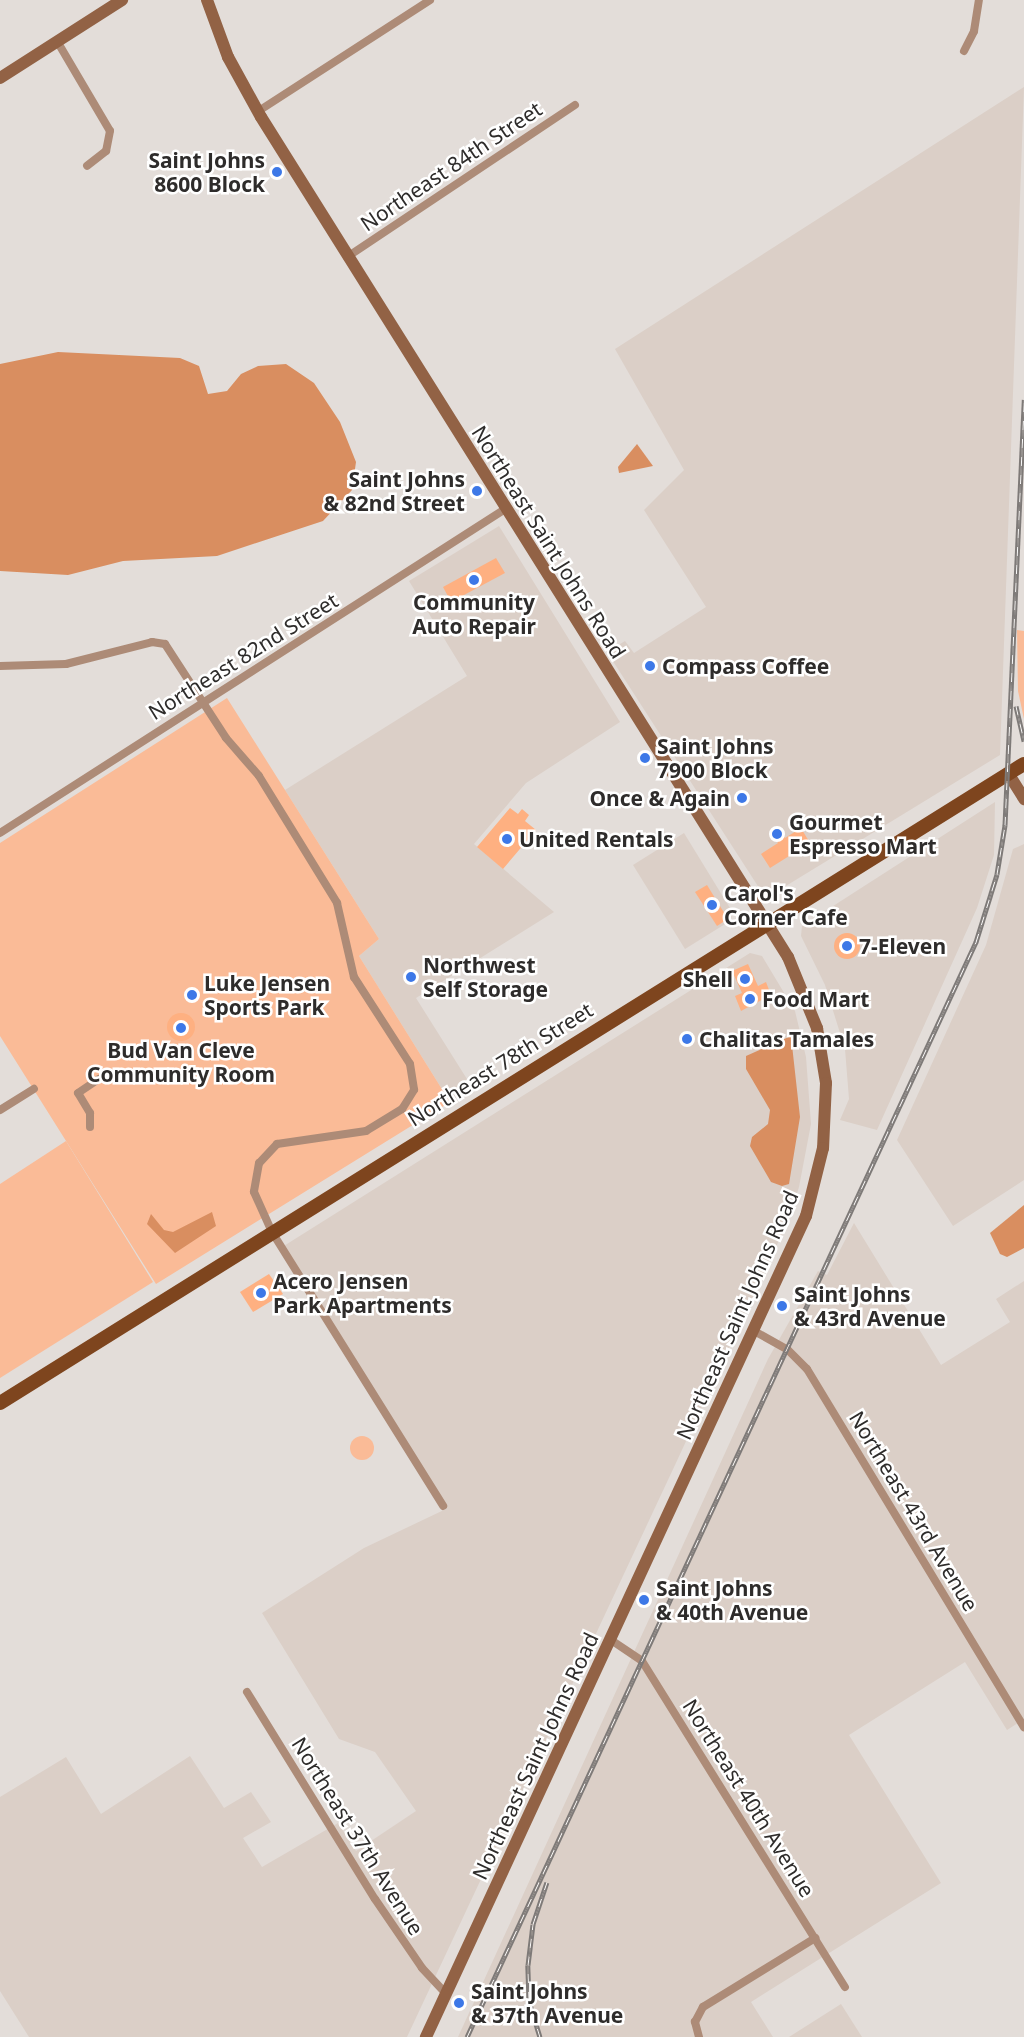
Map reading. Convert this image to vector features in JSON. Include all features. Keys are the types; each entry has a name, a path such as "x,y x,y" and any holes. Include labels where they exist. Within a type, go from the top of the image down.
{"main road":[{"path":"0,78 122,0"},
{"name":"Northeast Saint Johns Road","path":"207,0 228,57 257,112 505,509 767,921 793,966 817,1028 826,1117 806,1216 426,2037"},
{"name":"Northeast 78th Street","path":"0,1403 767,921 1024,764"},
{"path":"1008,773 1024,799"}],"street":[{"path":"257,112 430,0"},
{"path":"964,51 974,31 979,0"},
{"path":"57,41 107,121 112,141 87,166"},
{"name":"Northeast 84th Street","path":"347,257 575,105"},
{"name":"Northeast 82nd Street","path":"0,833 505,509"},
{"path":"0,666 66,664 162,643 202,702 259,776 333,894 343,918 354,977 410,1064 414,1090 402,1109 366,1131 290,1139 267,1151 254,1185 272,1232 443,1506"},
{"path":"90,1128 90,1113 78,1093 99,1079"},
{"path":"0,1110 34,1089"},
{"name":"Northeast 43rd Avenue","path":"754,1331 787,1349 807,1369 1024,1728"},
{"name":"Northeast 40th Avenue","path":"611,1640 642,1661 845,1987"},
{"name":"Northeast 37th Avenue","path":"247,1692 375,1899 446,1994"},
{"path":"699,2037 697,2014 815,1938"}],"shaded area":[{"path":"1024,87 1000,755 776,892 763,894 607,652 625,641 634,653 706,607 644,510 684,470 615,349"},
{"path":"58,352 180,358 199,366 208,394 227,391 241,374 258,366 286,364 314,383 340,422 356,462 352,490 323,521 217,556 123,561 68,575 0,571 0,364"},
{"path":"637,444 653,466 619,473 618,467"},
{"path":"499,526 620,722 526,783 474,844 554,912 416,998 472,1087 450,1102 359,956 379,939 285,790 467,676 409,581"},
{"path":"1017,630 1024,631 1024,719 1018,691"},
{"name":"Luke Jensen Sports Park","path":"227,698 379,939 359,956 450,1102 156,1284 0,1036 0,843"},
{"path":"995,802 994,855 977,908 877,1130 840,1120 849,1099 845,1049 825,985 801,936 802,926"},
{"path":"684,833 733,913 730,921 685,949 633,865"},
{"path":"1024,844 1024,1180 953,1226 897,1140 986,945 1013,849"},
{"path":"750,953 762,956 795,1011 806,1057 811,1124 799,1187 788,1221 407,2037 29,2037 0,1991 0,1797 66,1757 101,1814 190,1756 224,1808 251,1792 271,1822 243,1838 262,1867 338,1823 356,1851 416,1811 375,1752 339,1739 262,1613 364,1548 446,1509 279,1249"},
{"path":"791,1036 800,1117 789,1184 782,1186 771,1182 750,1146 752,1137 768,1124 770,1110 746,1069 746,1056"},
{"path":"66,1141 153,1282 0,1378 0,1184"},
{"path":"1024,1205 1024,1248 1007,1257 1000,1254 990,1233"},
{"path":"212,1212 216,1226 175,1253 147,1224 151,1214 164,1230 173,1232"},
{"path":"854,1223 941,1365 1010,1322 996,1299 1024,1281 1024,1719 1007,1730 965,1662 849,1735 941,1883 751,2002 773,2037 458,2037 768,1359 818,1271 827,1275"},
{"path":"362,1436 371,1439 374,1448 371,1457 362,1460 353,1457 350,1448 353,1439"},
{"path":"841,2004 862,2037 789,2037"}],"building":[{"name":"Community Auto Repair","path":"496,558 505,573 451,602 443,587"},
{"name":"United Rentals","path":"510,808 518,814 522,809 529,815 525,821 536,830 503,869 477,847"},
{"path":"777,826 785,838 801,828 810,843 770,868 761,854 778,843 770,831"},
{"name":"Carol's Corner Cafe","path":"707,885 728,919 717,926 695,892"},
{"name":"7-Eleven","path":"847,933 856,937 860,946 856,955 847,959 838,955 834,946 838,937"},
{"path":"748,964 758,986 766,982 771,995 741,1011 735,996 742,993 732,971"},
{"name":"Bud Van Cleve Community Room","path":"181,1013 191,1017 195,1027 191,1037 181,1041 171,1037 167,1027 171,1017"},
{"name":"Acero Jensen Park Apartments","path":"269,1274 283,1294 253,1312 240,1292"}],"railway":[{"path":"467,2037 976,942 997,874 1005,825 1024,399"},
{"path":"1016,706 1024,741"},
{"path":"540,2037 529,2000 528,1965 533,1924 547,1882"}],"place":[{"name":"Saint Johns 8600 Block","path":"277,172"},
{"name":"Saint Johns & 82nd Street","path":"477,491"},
{"name":"Community Auto Repair","path":"474,580"},
{"name":"Compass Coffee","path":"650,666"},
{"name":"Saint Johns 7900 Block","path":"645,758"},
{"name":"Once & Again","path":"742,798"},
{"name":"Gourmet Espresso Mart","path":"777,834"},
{"name":"United Rentals","path":"507,839"},
{"name":"Carol's Corner Cafe","path":"712,905"},
{"name":"7-Eleven","path":"847,946"},
{"name":"Northwest Self Storage","path":"411,977"},
{"name":"Shell","path":"745,979"},
{"name":"Luke Jensen Sports Park","path":"192,995"},
{"name":"Food Mart","path":"750,999"},
{"name":"Bud Van Cleve Community Room","path":"181,1028"},
{"name":"Chalitas Tamales","path":"687,1039"},
{"name":"Acero Jensen Park Apartments","path":"261,1293"},
{"name":"Saint Johns & 43rd Avenue","path":"782,1306"},
{"name":"Saint Johns & 40th Avenue","path":"644,1600"},
{"name":"Saint Johns & 37th Avenue","path":"459,2003"}]}
